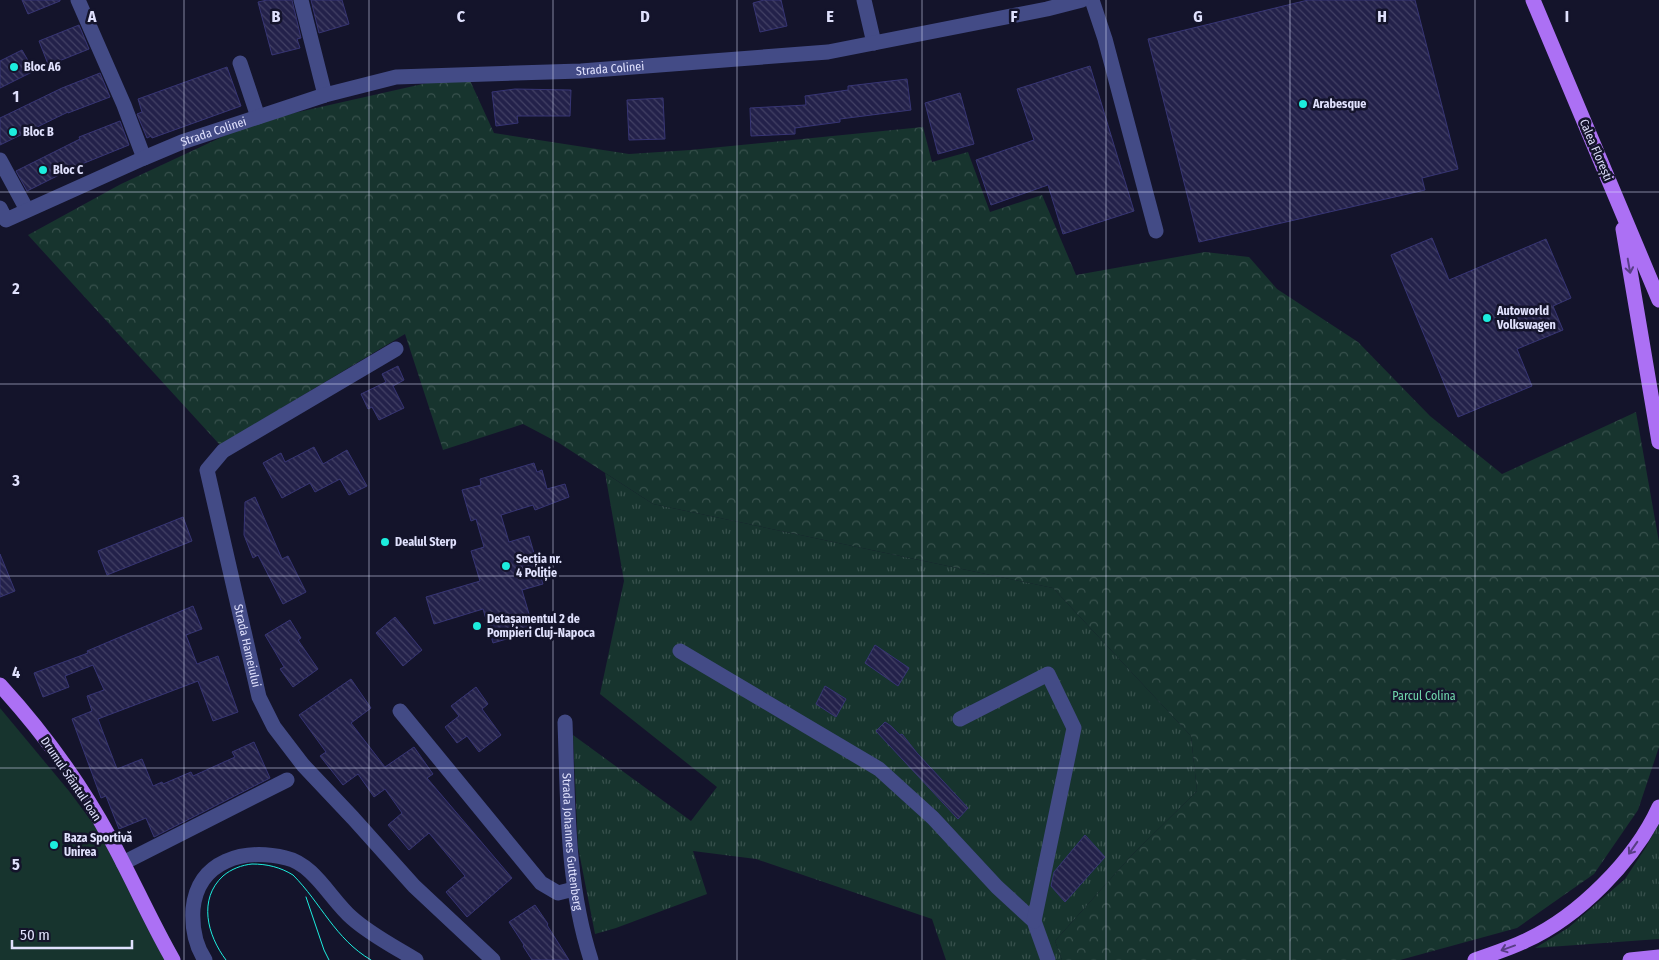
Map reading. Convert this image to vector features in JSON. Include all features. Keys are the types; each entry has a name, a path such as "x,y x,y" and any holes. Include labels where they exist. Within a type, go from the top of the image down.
{"main road":[{"name":"Calea Florești","path":"1533,0 1659,300"},
{"path":"1618,201 1659,442"},
{"name":"Drumul Sfântul Ioan","path":"0,685 32,724 86,798 110,838 174,960"},
{"path":"1475,960 1524,942 1544,931 1582,904 1622,864 1649,826 1659,807"},
{"path":"1630,960 1659,957"}],"street":[{"path":"78,0 144,158"},
{"path":"301,0 325,94"},
{"path":"864,0 874,43"},
{"name":"Strada Colinei","path":"3,214 27,210 182,142 325,94 396,77 580,71 828,52 874,43 1028,6 1082,0"},
{"path":"1092,0 1156,231"},
{"path":"240,63 258,117"},
{"path":"0,160 27,210"},
{"name":"Strada Hameiului","path":"396,349 223,451 207,470 259,698 274,727 303,765 414,886 493,960"},
{"path":"680,651 879,769 933,818 997,887 1034,921 1048,960"},
{"path":"960,719 1048,674 1074,728 1034,921"},
{"path":"400,711 541,883 558,893 574,889"},
{"name":"Strada Johannes Guttenberg","path":"565,722 570,850 574,889 582,933 591,960"},
{"path":"123,863 287,780"},
{"path":"205,960 199,950 192,918 198,888 204,878 219,864 229,859 257,854 288,858 303,864 351,917 416,960"}],"green space":[{"name":"Parcul Colina","path":"467,74 494,133 629,154 690,150 923,127 932,162 968,152 990,212 1042,195 1076,275 1205,252 1249,257 1277,289 1358,342 1430,416 1502,474 1636,412 1659,542 1659,747 1638,810 1594,874 1517,928 1400,960 1062,960 1055,941 1132,855 1197,791 1191,736 1053,588 653,504 559,443 523,424 443,450 405,334 220,445 28,235 121,184 254,122"},
{"path":"605,473 653,504 1053,588 1191,736 1197,791 1132,855 1055,941 1062,960 946,960 932,919 756,859 693,851 707,894 595,934 578,847 573,735 691,821 717,787 600,694 624,581"},
{"name":"Baza Sportivă Unirea","path":"0,708 69,791 149,899 181,960 0,960"},
{"path":"1659,823 1659,939 1535,948 1568,928 1625,879"}],"building":[{"path":"22,0 60,0 60,1 28,14"},
{"path":"292,0 301,38 297,39 300,48 272,55 258,2"},
{"path":"311,0 342,0 349,24 319,33"},
{"path":"764,0 781,0 787,26 760,32 753,3"},
{"name":"Arabesque","path":"1308,0 1415,0 1458,169 1422,178 1425,190 1199,242 1148,39"},
{"path":"79,25 89,49 49,65 39,41"},
{"name":"Bloc A6","path":"22,50 34,71 0,88 0,61"},
{"path":"1090,66 1134,211 1063,234 1048,185 991,205 976,160 1034,140 1017,89"},
{"path":"227,67 241,106 152,138 151,136 147,138 137,114 142,112 138,99"},
{"path":"100,73 110,97 68,112 0,145 0,118 62,88"},
{"path":"907,79 911,110 840,119 840,122 795,128 795,134 751,136 750,108 806,105 805,96 848,90 848,86"},
{"path":"515,89 571,90 570,116 517,116 518,123 496,126 492,92"},
{"path":"960,93 974,144 938,154 925,103"},
{"path":"663,98 665,139 629,140 627,100"},
{"path":"120,121 129,145 77,166 27,191 16,171 80,139 79,137"},
{"name":"Autoworld Volkswagen","path":"1432,238 1449,280 1546,239 1571,298 1553,306 1563,330 1517,349 1532,386 1458,417 1391,255"},
{"path":"398,366 404,380 393,386 404,408 379,420 372,407 368,409 361,394 386,382 382,374"},
{"path":"314,447 323,464 347,450 367,486 349,495 340,479 315,492 310,483 282,498 263,463 281,453 285,462"},
{"name":"Secția nr. 4 Poliție","path":"534,463 537,472 542,470 547,489 565,484 569,497 535,510 533,505 501,515 509,542 529,536 543,584 522,590 534,631 493,643 483,609 434,624 426,597 480,581 471,551 484,547 476,519 471,521 462,490 481,485 480,479"},
{"path":"255,497 282,559 288,556 306,592 283,604 258,555 253,558 244,535 245,502"},
{"path":"183,517 192,541 107,575 98,551"},
{"path":"0,554 15,591 0,597"},
{"path":"193,606 202,629 186,635 197,664 218,656 238,712 213,721 198,681 98,719 117,769 142,759 153,786 162,782 163,784 191,772 193,776 235,757 232,752 254,742 270,778 154,837 146,818 119,829 106,796 101,798 72,719 92,711 87,696 104,690 93,665 65,676 69,687 43,697 34,673 88,653 87,651"},
{"path":"395,617 422,650 403,666 376,633"},
{"path":"290,620 301,638 298,640 318,669 293,687 280,669 284,667 265,635"},
{"path":"875,645 909,668 898,686 865,663"},
{"path":"351,679 371,708 351,723 385,767 414,747 433,774 427,778 512,878 467,917 446,892 465,876 429,833 409,850 388,825 402,813 385,789 374,797 358,774 343,785 320,756 326,752 299,715"},
{"path":"825,686 846,699 836,717 816,704"},
{"path":"476,687 488,704 482,709 501,735 479,752 467,736 457,743 445,727 459,716 451,706"},
{"path":"885,722 900,735 902,734 968,808 958,819 876,731"},
{"path":"1085,835 1105,857 1065,902 1051,886 1054,872"},
{"path":"535,905 569,960 532,960 523,946 509,922"}],"tram line":[{"path":"226,960 219,950 210,928 208,917 210,895 215,885 223,876 244,865 252,864 273,866 293,875 348,942 371,960"},
{"path":"306,897 329,960"}],"place":[{"name":"Bloc A6","path":"14,67"},
{"name":"Arabesque","path":"1303,104"},
{"name":"Bloc B","path":"13,132"},
{"name":"Bloc C","path":"43,170"},
{"name":"Autoworld Volkswagen","path":"1487,318"},
{"name":"Dealul Sterp","path":"385,542"},
{"name":"Secția nr. 4 Poliție","path":"506,566"},
{"name":"Detașamentul 2 de Pompieri Cluj-Napoca","path":"477,626"},
{"name":"Baza Sportivă Unirea","path":"54,845"}]}
